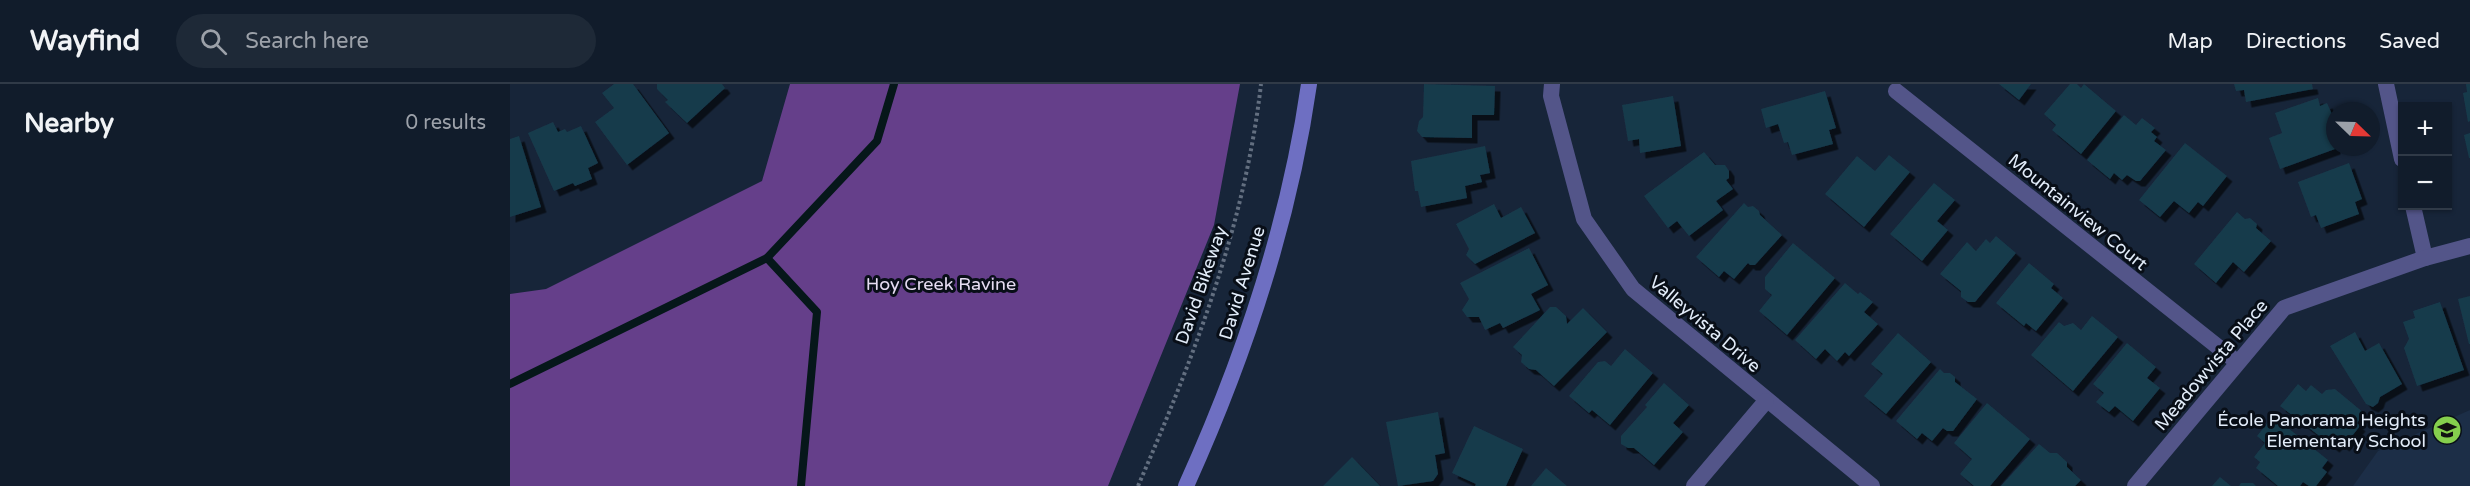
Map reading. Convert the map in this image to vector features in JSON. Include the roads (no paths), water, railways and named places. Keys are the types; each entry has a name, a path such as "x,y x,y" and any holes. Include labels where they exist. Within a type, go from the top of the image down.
{"main road":[{"name":"David Avenue","path":"1186,486 1250,330 1281,225 1303,124 1309,84"}],"street":[{"name":"Valleyvista Drive","path":"1552,84 1551,96 1584,219 1633,289 1766,401 1872,486"},
{"path":"2386,84 2402,156"},
{"name":"Mountainview Court","path":"1896,91 2237,362"},
{"path":"2414,210 2425,258"},
{"name":"Meadowvista Place","path":"2135,486 2284,308 2425,258 2470,246"},
{"path":"1694,486 1766,401"}],"waterway":[{"path":"510,384 767,258 877,141 894,84"},
{"path":"767,258 817,312 801,486"}],"place":[{"name":"École Panorama Heights Elementary School","path":"2447,430"}],"park label":[{"name":"Hoy Creek Ravine","path":"941,284"}]}
